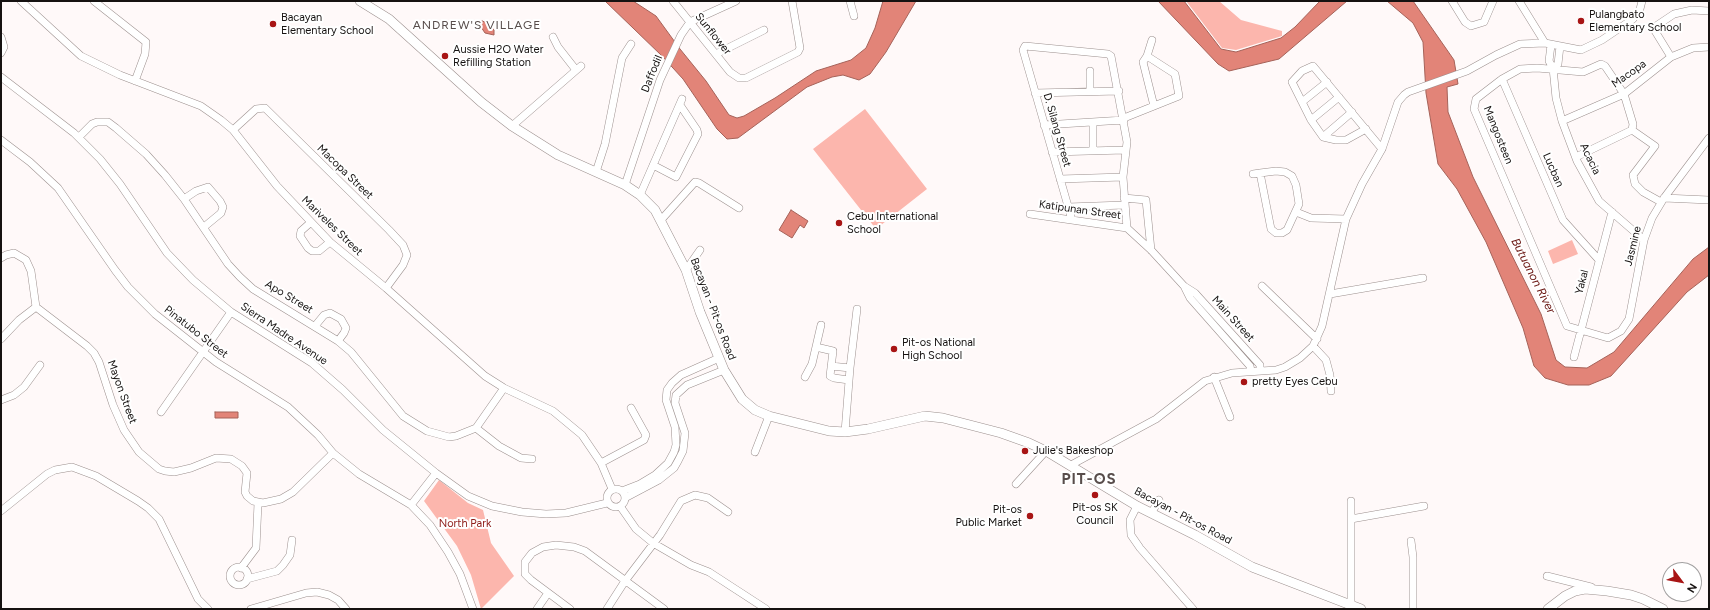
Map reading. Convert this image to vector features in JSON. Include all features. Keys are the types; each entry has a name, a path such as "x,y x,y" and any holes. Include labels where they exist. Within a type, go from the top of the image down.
{"main road":[{"name":"Bacayan - Pit-os Road","path":"361,1 389,19 481,102 512,126 558,156 625,185 640,195 655,210 686,270 700,312 724,370 742,399 755,410 769,416 811,427 845,432 868,429 925,416 943,418 1001,433 1046,451 1137,506 1152,512 1252,567 1361,609"},
{"path":"1548,609 1554,602 1575,591 1607,591 1643,599 1663,609"}],"street":[{"name":"Mariveles Street","path":"21,1 81,56 135,81 200,106 233,130 277,186 310,223 330,242 386,288 485,376 504,388 553,411 568,422 586,439 601,463 612,489"},
{"path":"94,1 146,42 145,54 135,81"},
{"name":"Sunflower","path":"673,1 730,72 739,78 746,78 798,52 800,48 792,1"},
{"path":"690,22 736,1"},
{"path":"850,1 854,16"},
{"path":"1452,1 1465,22 1472,26 1484,22 1493,1"},
{"path":"1519,1 1548,44"},
{"path":"1071,465 1156,419 1193,389 1214,377 1285,367 1300,358 1313,346 1317,339 1330,294 1346,219 1359,190 1382,149 1398,102 1408,92 1466,71 1520,44 1548,44 1581,50 1602,40 1633,19 1640,9 1642,1"},
{"path":"1671,57 1655,31 1656,26 1674,14 1692,10 1709,11"},
{"name":"Daffodil","path":"625,185 652,101 675,47 690,22"},
{"path":"716,54 764,30"},
{"path":"1,37 4,47 1,53"},
{"path":"512,126 578,68 558,47 554,37"},
{"path":"1152,40 1147,56 1143,62 1154,106"},
{"path":"596,172 604,144 622,58 631,44"},
{"name":"Acacia","path":"1548,44 1549,61 1553,69 1556,98 1562,121 1576,158 1599,201 1644,240"},
{"name":"D. Silang Street","path":"1072,220 1023,50 1025,46 1110,55 1119,90"},
{"path":"1553,69 1558,64 1560,46"},
{"name":"Macopa","path":"1562,121 1624,94 1671,57 1693,48 1709,46"},
{"path":"1044,125 1124,119 1179,96 1175,74 1147,56"},
{"name":"Mangosteen","path":"1581,330 1567,326 1474,109 1476,99 1502,79 1520,69 1537,68 1583,72 1601,64 1605,66 1624,94"},
{"path":"1366,129 1346,140 1336,140 1323,137 1311,120 1292,82 1302,71 1313,66 1352,112 1366,129 1382,149"},
{"path":"1090,71 1090,91"},
{"name":"Sierra Madre Avenue","path":"1,77 79,137 110,171 167,253 193,280 231,312 312,363 343,390 383,430 436,473 480,502 522,512 566,513 608,503"},
{"name":"Lucban","path":"1502,79 1563,220 1599,260"},
{"path":"1302,102 1327,82"},
{"path":"1035,93 1119,90 1127,142 1123,177 1127,228"},
{"path":"1624,94 1633,124 1632,130"},
{"path":"1311,120 1339,97"},
{"path":"640,195 653,165 681,102 698,134 676,177 653,165"},
{"name":"Macopa Street","path":"233,130 256,110 265,108 404,245 407,255 403,265 386,288"},
{"path":"1323,137 1352,112"},
{"name":"Apo Street","path":"79,137 92,124 102,121 108,122 146,154 184,199 228,264 240,277 253,289 316,326 351,352 403,416 427,431 449,437 456,436 476,428"},
{"path":"1093,122 1093,151"},
{"path":"1632,130 1655,146 1633,175 1635,184 1643,192 1662,200 1709,200"},
{"path":"1576,158 1632,130"},
{"name":"Jasmine","path":"1581,330 1608,338 1621,331 1629,319 1644,240 1652,218 1662,200 1709,138"},
{"name":"Pinatubo Street","path":"1,140 30,162 58,188 128,287 155,314 203,352 233,373 288,407 318,435 333,453 359,474 411,505 430,525 448,552 460,574 473,609"},
{"path":"1052,152 1125,150"},
{"path":"1276,171 1285,172 1292,176 1299,199 1296,212 1287,230 1279,233 1271,229 1256,174 1276,171"},
{"path":"1060,179 1123,177"},
{"path":"661,220 695,182 739,208"},
{"path":"184,199 196,191 208,187 220,201 223,207 221,213 204,227"},
{"path":"1068,207 1146,200 1150,250"},
{"path":"1296,212 1311,218 1346,219"},
{"name":"Yakal","path":"1574,357 1612,212"},
{"name":"Katipunan Street","path":"1030,214 1127,228"},
{"path":"310,223 300,233 300,239 308,248 312,251 319,251 330,242"},
{"name":"Main Street","path":"1127,228 1184,286 1196,294 1260,365 1260,370"},
{"path":"686,270 700,250"},
{"path":"1,258 6,254 14,253 26,260 31,271 36,307 19,320 1,339"},
{"path":"1330,294 1423,278"},
{"name":"Main Street","path":"1184,286 1190,298 1250,366 1251,371"},
{"path":"1262,286 1317,339"},
{"name":"Mayon Street","path":"36,307 94,353 99,362 113,405 124,430 147,460 165,471 174,472 191,468 216,458 231,459 242,466 247,473 245,492 247,496 258,503"},
{"path":"845,432 850,368 857,309"},
{"path":"161,412 231,312"},
{"path":"316,326 324,315 330,314 341,319 346,328 338,341"},
{"path":"805,378 812,364 821,325"},
{"path":"1313,346 1326,360 1330,375 1331,391"},
{"path":"816,347 833,351 830,376 849,380"},
{"path":"719,358 681,375 667,390 666,400 675,426 676,445 668,463 657,478 622,491 612,489 607,496 608,503 613,507 620,506 626,498 674,468 683,451 685,439 684,427 675,403 676,395 687,385 724,370"},
{"path":"1,400 14,395 24,387 40,365"},
{"path":"831,366 850,368"},
{"path":"681,375 687,385"},
{"path":"1214,377 1230,417"},
{"path":"504,388 476,428 499,446 521,458 532,459"},
{"path":"601,463 644,440 646,435 631,408"},
{"path":"755,452 769,416"},
{"path":"1016,484 1046,451"},
{"path":"292,540 290,555 283,565 277,570 248,579 241,585 233,582 231,576 233,570 241,568 256,548 258,503 271,503 293,492 333,453"},
{"path":"1,511 47,474 55,470 72,467 96,476 138,501 148,508 158,519 195,593 208,609"},
{"path":"411,505 436,473"},
{"path":"622,491 626,498"},
{"path":"607,609 680,501 695,495 708,498 728,512"},
{"path":"1152,512 1159,500"},
{"path":"1351,501 1351,606"},
{"path":"620,506 636,529 653,543 691,565 709,572 766,609"},
{"path":"1137,506 1130,520 1131,534 1140,548 1193,609"},
{"path":"1351,519 1424,506"},
{"path":"1411,541 1413,609"},
{"path":"570,609 525,574 525,562 532,553 543,547 556,545 574,547 585,551 625,582 664,609"},
{"path":"241,568 246,571 248,579"},
{"path":"1547,576 1607,591"},
{"path":"251,609 306,593 317,592 338,600 346,609"},
{"path":"537,609 548,593"}],"green space":[{"path":"1186,1 1219,1 1241,20 1282,31 1282,36 1236,50 1222,48"},
{"path":"865,109 927,189 876,229 813,149"},
{"path":"1572,240 1578,254 1553,264 1548,251"},
{"name":"North Park","path":"439,480 468,503 483,510 491,543 514,576 481,609 471,575 457,546 424,501"}],"shaded area":[{"path":"605,1 633,1 656,16 706,81 729,115 737,118 744,116 775,98 816,71 851,60 866,48 875,28 883,1 916,1 886,52 870,74 859,80 843,75 832,77 807,87 738,138 727,139 717,129 683,79 662,56"},
{"path":"1158,1 1184,1 1221,49 1236,52 1281,38 1295,27 1320,1 1347,1 1279,59 1229,71 1218,64"},
{"path":"1387,1 1413,1 1454,60 1458,84 1447,87 1448,112 1473,177 1541,314 1556,360 1565,367 1587,368 1614,352 1693,259 1709,247 1709,275 1687,292 1611,376 1589,385 1568,385 1545,378 1534,366 1523,328 1486,242 1457,189 1438,164 1426,93 1423,42 1413,23"},
{"path":"482,21 488,23 494,30 494,35 485,33 481,27"},
{"path":"791,210 808,221 804,228 800,225 792,238 779,230"},
{"path":"215,412 238,412 238,418 215,418"}],"place":[{"name":"Pulangbato Elementary School","path":"1581,21"},
{"name":"Bacayan Elementary School","path":"273,24"},
{"name":"Aussie H2O Water Refilling Station","path":"445,56"},
{"name":"Cebu International School","path":"839,223"},
{"name":"Pit-os National High School","path":"894,349"},
{"name":"pretty Eyes Cebu","path":"1244,382"},
{"name":"Julie's Bakeshop","path":"1025,451"},
{"name":"Pit-os SK Council","path":"1095,495"},
{"name":"Pit-os Public Market","path":"1030,516"}],"district":[{"name":"ANDREW'S VILLAGE","path":"477,25"},
{"name":"PIT-OS","path":"1089,480"}],"water label":[{"name":"Butuanon River","path":"1533,276"}]}
